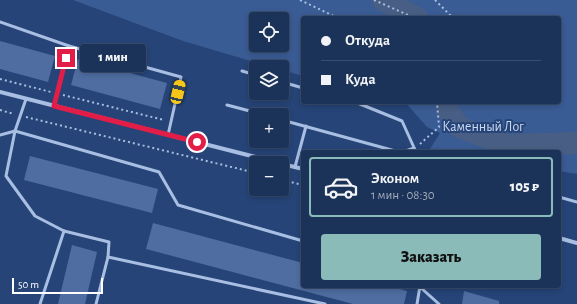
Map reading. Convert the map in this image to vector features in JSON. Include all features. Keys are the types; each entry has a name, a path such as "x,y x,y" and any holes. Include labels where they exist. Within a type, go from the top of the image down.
{"street":[{"path":"0,92 251,156"},
{"path":"289,166 301,168"},
{"path":"561,238 577,242"}],"lane":[{"path":"0,22 69,46 181,77 168,135"},
{"path":"54,106 69,46"},
{"path":"242,71 249,73"},
{"path":"289,84 301,87"},
{"path":"26,99 15,131 6,176 35,216 64,231 109,242 108,257 96,304"},
{"path":"360,104 402,121 415,150"},
{"path":"227,105 249,111"},
{"path":"289,122 392,150"},
{"path":"295,167 306,126"},
{"path":"0,135 15,131 159,172 178,205 301,240"},
{"path":"561,198 577,202"},
{"path":"40,304 64,231"},
{"path":"108,257 325,304"},
{"path":"417,304 420,288"},
{"path":"421,288 439,304"}],"path":[{"path":"300,0 334,16"},
{"path":"374,0 408,16"},
{"path":"435,0 451,16"},
{"path":"0,79 171,122"},
{"path":"415,150 439,127 438,104"},
{"path":"0,110 249,172"},
{"path":"289,182 301,185"}],"green space":[{"name":"Каменный Лог","path":"73,0 577,0 577,174 561,171 561,150 429,150 440,133 427,127 407,104 561,104 561,16 301,16 301,75 289,72 289,60 249,60 183,41"}],"building":[{"path":"0,41 55,56 48,82 0,69"},
{"path":"78,59 167,83 160,109 71,85"},
{"path":"30,156 158,189 152,213 24,180"},
{"path":"153,223 301,262 301,288 396,288 407,291 404,304 353,304 146,249"},
{"path":"72,245 97,252 85,304 58,304"},
{"path":"464,291 499,301 499,304 462,304"}],"waterway":[{"path":"383,0 413,16"},
{"path":"448,104 447,109 459,127 507,145 577,143"}],"route":[{"path":"66,58 54,106 197,142"}]}
